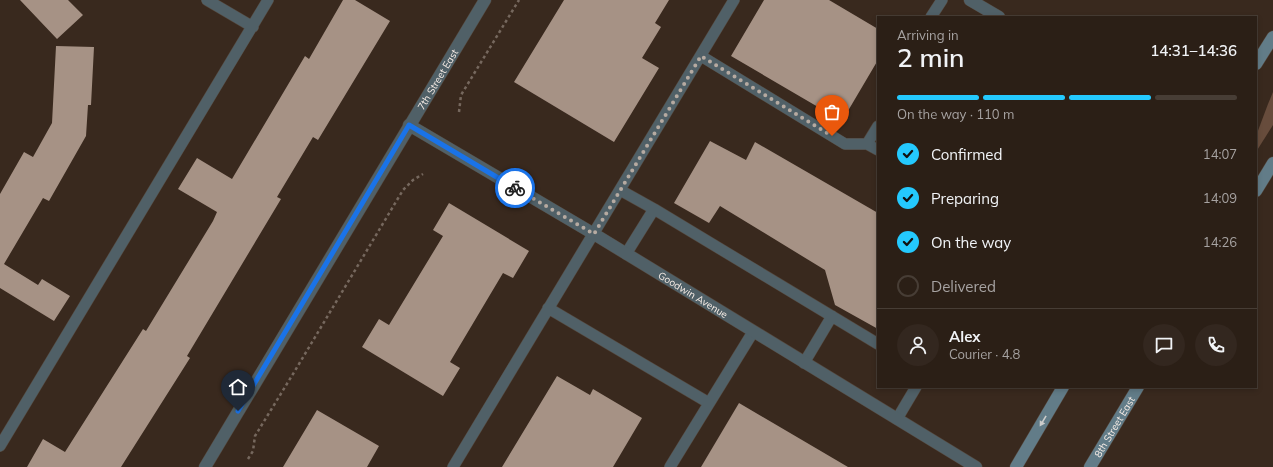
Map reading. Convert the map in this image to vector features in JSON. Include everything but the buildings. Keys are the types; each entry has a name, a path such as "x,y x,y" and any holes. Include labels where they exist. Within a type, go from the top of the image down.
{"main road":[{"path":"1257,62 1273,37"},
{"path":"1257,189 1273,163"},
{"path":"1016,467 1062,388"},
{"name":"8th Street East","path":"1090,467 1137,388"}],"street":[{"name":"7th Street East","path":"206,466 485,0"},
{"path":"970,0 997,16"},
{"name":"Goodwin Avenue","path":"409,125 594,234 976,467"}],"lane":[{"path":"208,0 252,27"},
{"path":"0,446 268,0"},
{"path":"453,467 734,0"},
{"path":"932,16 942,0"},
{"path":"701,56 846,144 867,144 877,149"},
{"path":"867,144 877,128"},
{"path":"620,190 877,343"},
{"path":"626,254 654,209"},
{"path":"548,308 709,403"},
{"path":"804,363 832,316"},
{"path":"670,467 753,332"},
{"path":"897,419 915,388"}],"path":[{"path":"459,112 461,95 519,0"},
{"path":"248,459 253,451 255,436 403,190 413,180 423,174"}],"shaded area":[{"path":"1273,92 1273,125 1257,150 1257,133"}],"way so far":[{"path":"515,188 594,234 701,56 832,136"}],"route":[{"path":"238,411 409,125 515,188"}]}
